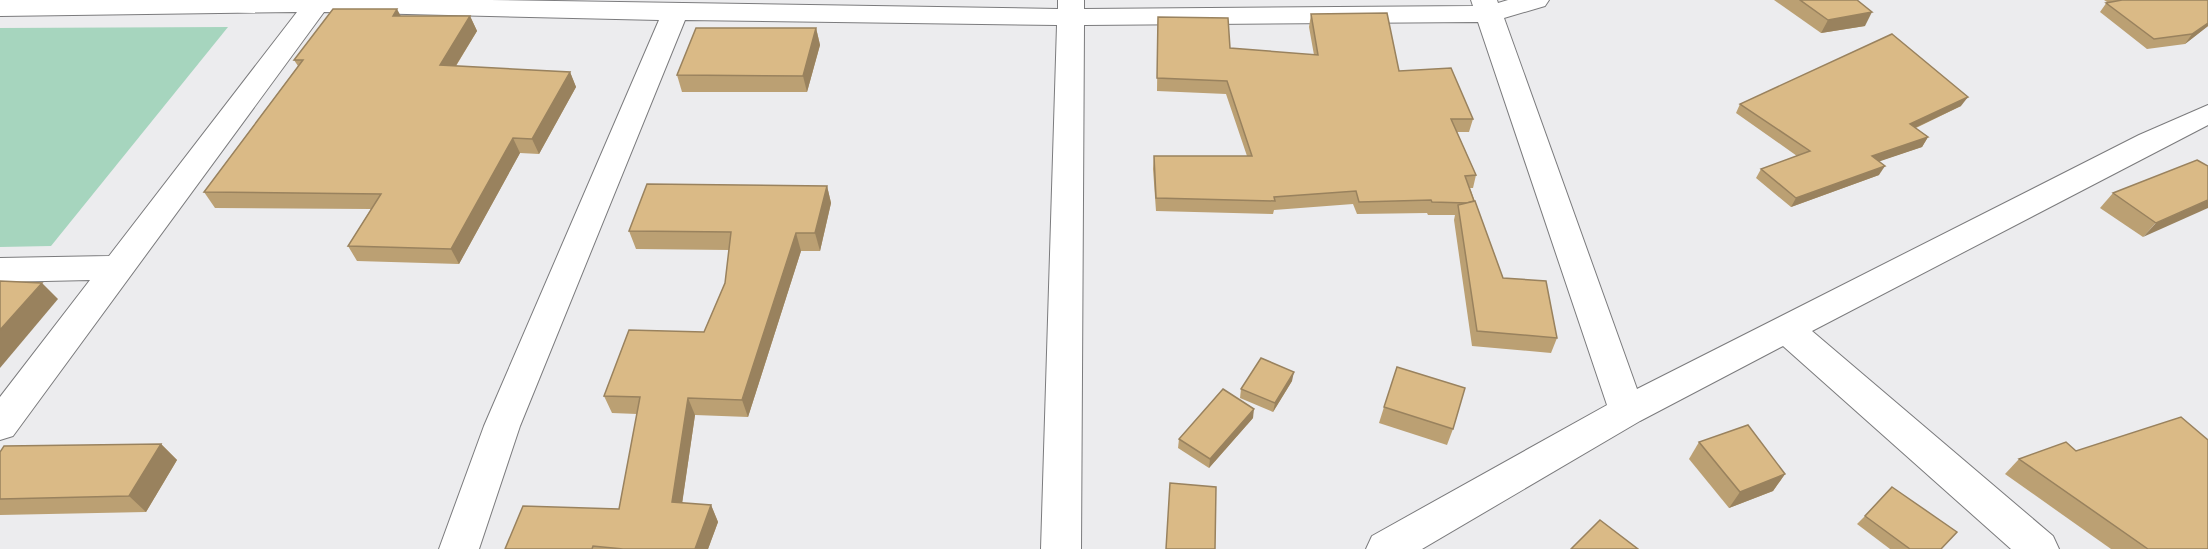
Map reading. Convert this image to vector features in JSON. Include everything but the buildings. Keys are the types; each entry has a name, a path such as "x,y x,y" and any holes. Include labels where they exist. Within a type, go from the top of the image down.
{"street":[{"path":"0,8 319,2 675,12 1487,7 1536,0"},
{"path":"0,425 319,2"},
{"path":"1487,7 1627,411"},
{"path":"1061,549 1071,9"},
{"path":"459,549 502,426 675,12"},
{"path":"1386,549 1627,411 2139,147 2208,114"},
{"path":"0,270 117,268"},
{"path":"1785,329 2039,549"}],"green space":[{"path":"228,27 51,246 0,247 0,28"}]}
